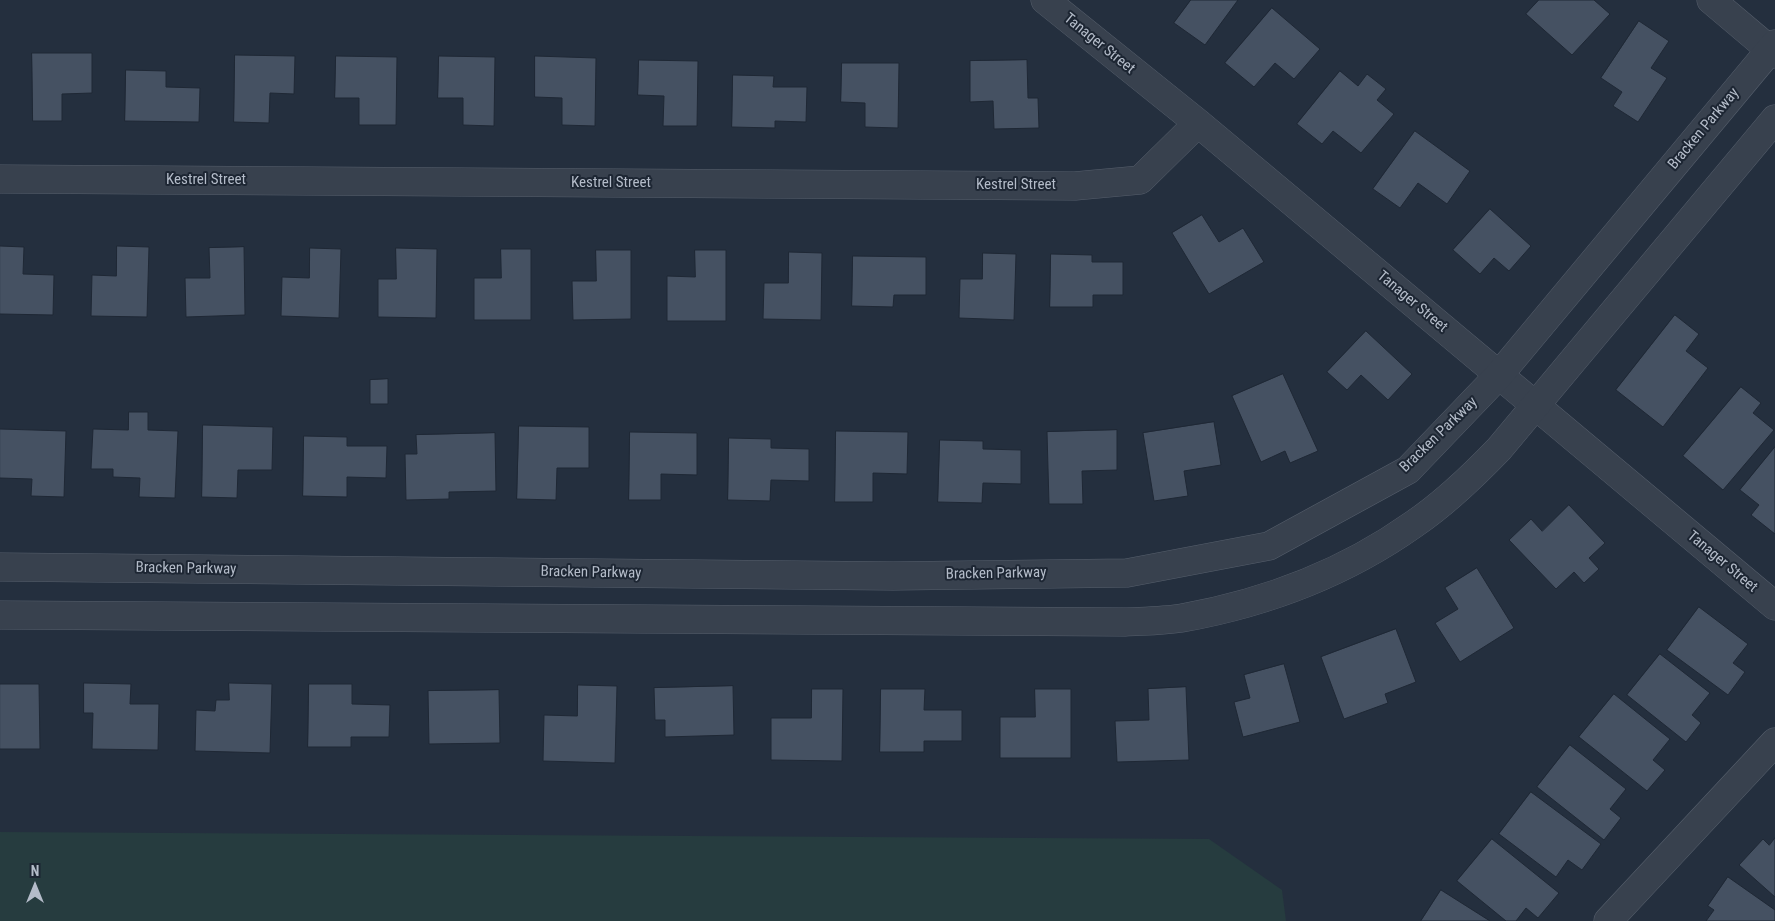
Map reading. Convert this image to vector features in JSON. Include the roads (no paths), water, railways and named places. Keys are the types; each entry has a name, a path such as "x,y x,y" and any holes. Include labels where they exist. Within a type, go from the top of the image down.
{"street":[{"name":"Tanager Street","path":"1046,0 1198,123 1775,606"},
{"path":"1711,0 1773,49"},
{"name":"Bracken Parkway","path":"0,567 893,576 1127,573 1269,546 1408,470 1499,375 1773,49"},
{"path":"0,615 1125,622 1181,618 1286,592 1342,568 1364,556 1415,524 1472,476 1499,449 1536,406 1775,119"},
{"name":"Kestrel Street","path":"0,179 1074,186 1140,180 1198,123"},
{"path":"1608,921 1775,742"}]}
